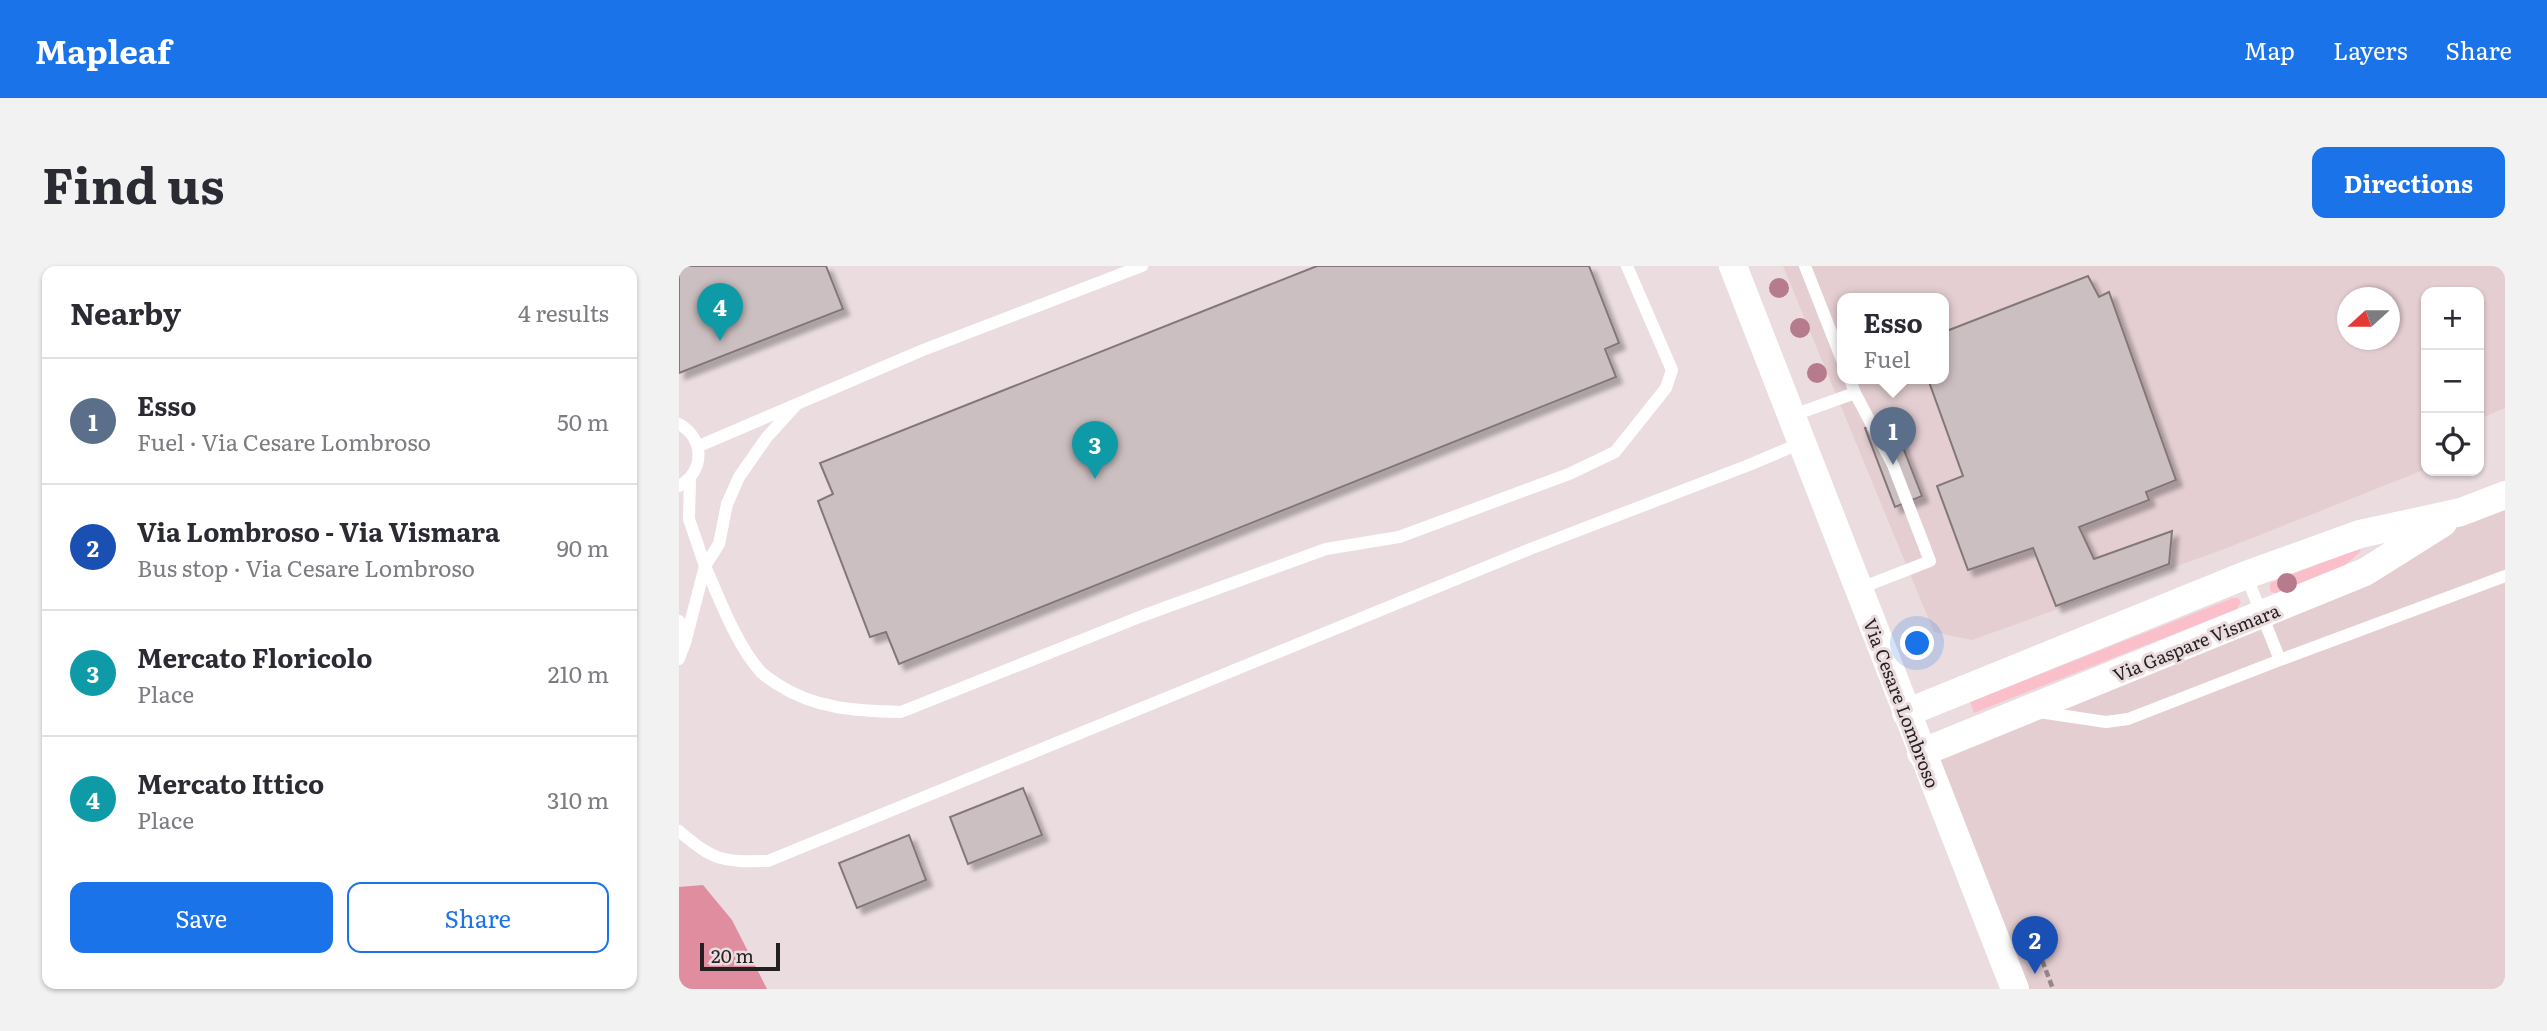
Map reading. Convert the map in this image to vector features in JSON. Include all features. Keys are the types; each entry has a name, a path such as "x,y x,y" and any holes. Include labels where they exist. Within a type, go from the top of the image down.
{"street":[{"name":"Via Cesare Lombroso","path":"1733,266 2015,989"},
{"name":"Via Gaspare Vismara","path":"1906,713 2246,575 2360,534 2461,512 2505,495"},
{"name":"Via Gaspare Vismara","path":"1921,753 2365,572 2461,512"}],"lane":[{"path":"699,446 1117,271 1142,266"},
{"path":"679,424 687,429 699,446 697,469 685,482 689,519 705,566 731,626 761,673 787,690 817,704 859,711 901,712 1142,616 1326,549 1399,537 1570,474 1615,452 1666,388 1672,370 1627,266"},
{"path":"1805,266 1837,347"},
{"path":"1852,384 1893,465 1930,561 1858,589"},
{"path":"1791,416 1855,393"},
{"path":"679,659 705,566 719,544 727,504 739,477 767,437 796,405"},
{"path":"679,831 701,850 729,862 768,861 1530,549 1801,443"},
{"path":"2246,575 2280,660"},
{"path":"2024,710 2106,722 2128,719 2505,576"},
{"path":"679,621 685,643"}],"path":[{"path":"2031,931 2053,989"}],"shaded area":[{"path":"1783,266 2505,266 2505,408 2484,417 2484,287 2421,287 2421,471 2227,548 1972,640 1934,632"},
{"path":"2505,499 2505,989 2018,989 1924,754"},
{"path":"2359,548 2361,551 2342,568 2277,594 2270,591 2270,584 2273,582"},
{"path":"2238,598 2241,602 2237,609 1974,713 1970,702"},
{"path":"703,885 732,920 767,989 679,989 679,887"}],"building":[{"path":"679,266 826,266 843,309 679,373"},
{"path":"1317,266 1589,266 1619,343 1605,349 1616,377 899,664 886,632 870,637 818,501 833,494 820,463"},
{"path":"2088,276 2099,297 2109,292 2176,480 2146,492 2149,500 2079,527 2094,559 2172,531 2169,564 2056,606 2033,548 1968,570 1937,486 1963,476 1930,384 1949,384 1949,330"},
{"path":"1891,417 1922,496 1895,507 1865,428"},
{"path":"1023,788 1042,835 968,864 950,817"},
{"path":"909,835 926,880 857,908 839,863"}],"place":[{"name":"Mercato Ittico","path":"720,341"},
{"name":"Esso","path":"1893,465"},
{"name":"Mercato Floricolo","path":"1095,479"},
{"name":"Via Lombroso - Via Vismara","path":"2035,974"}]}
